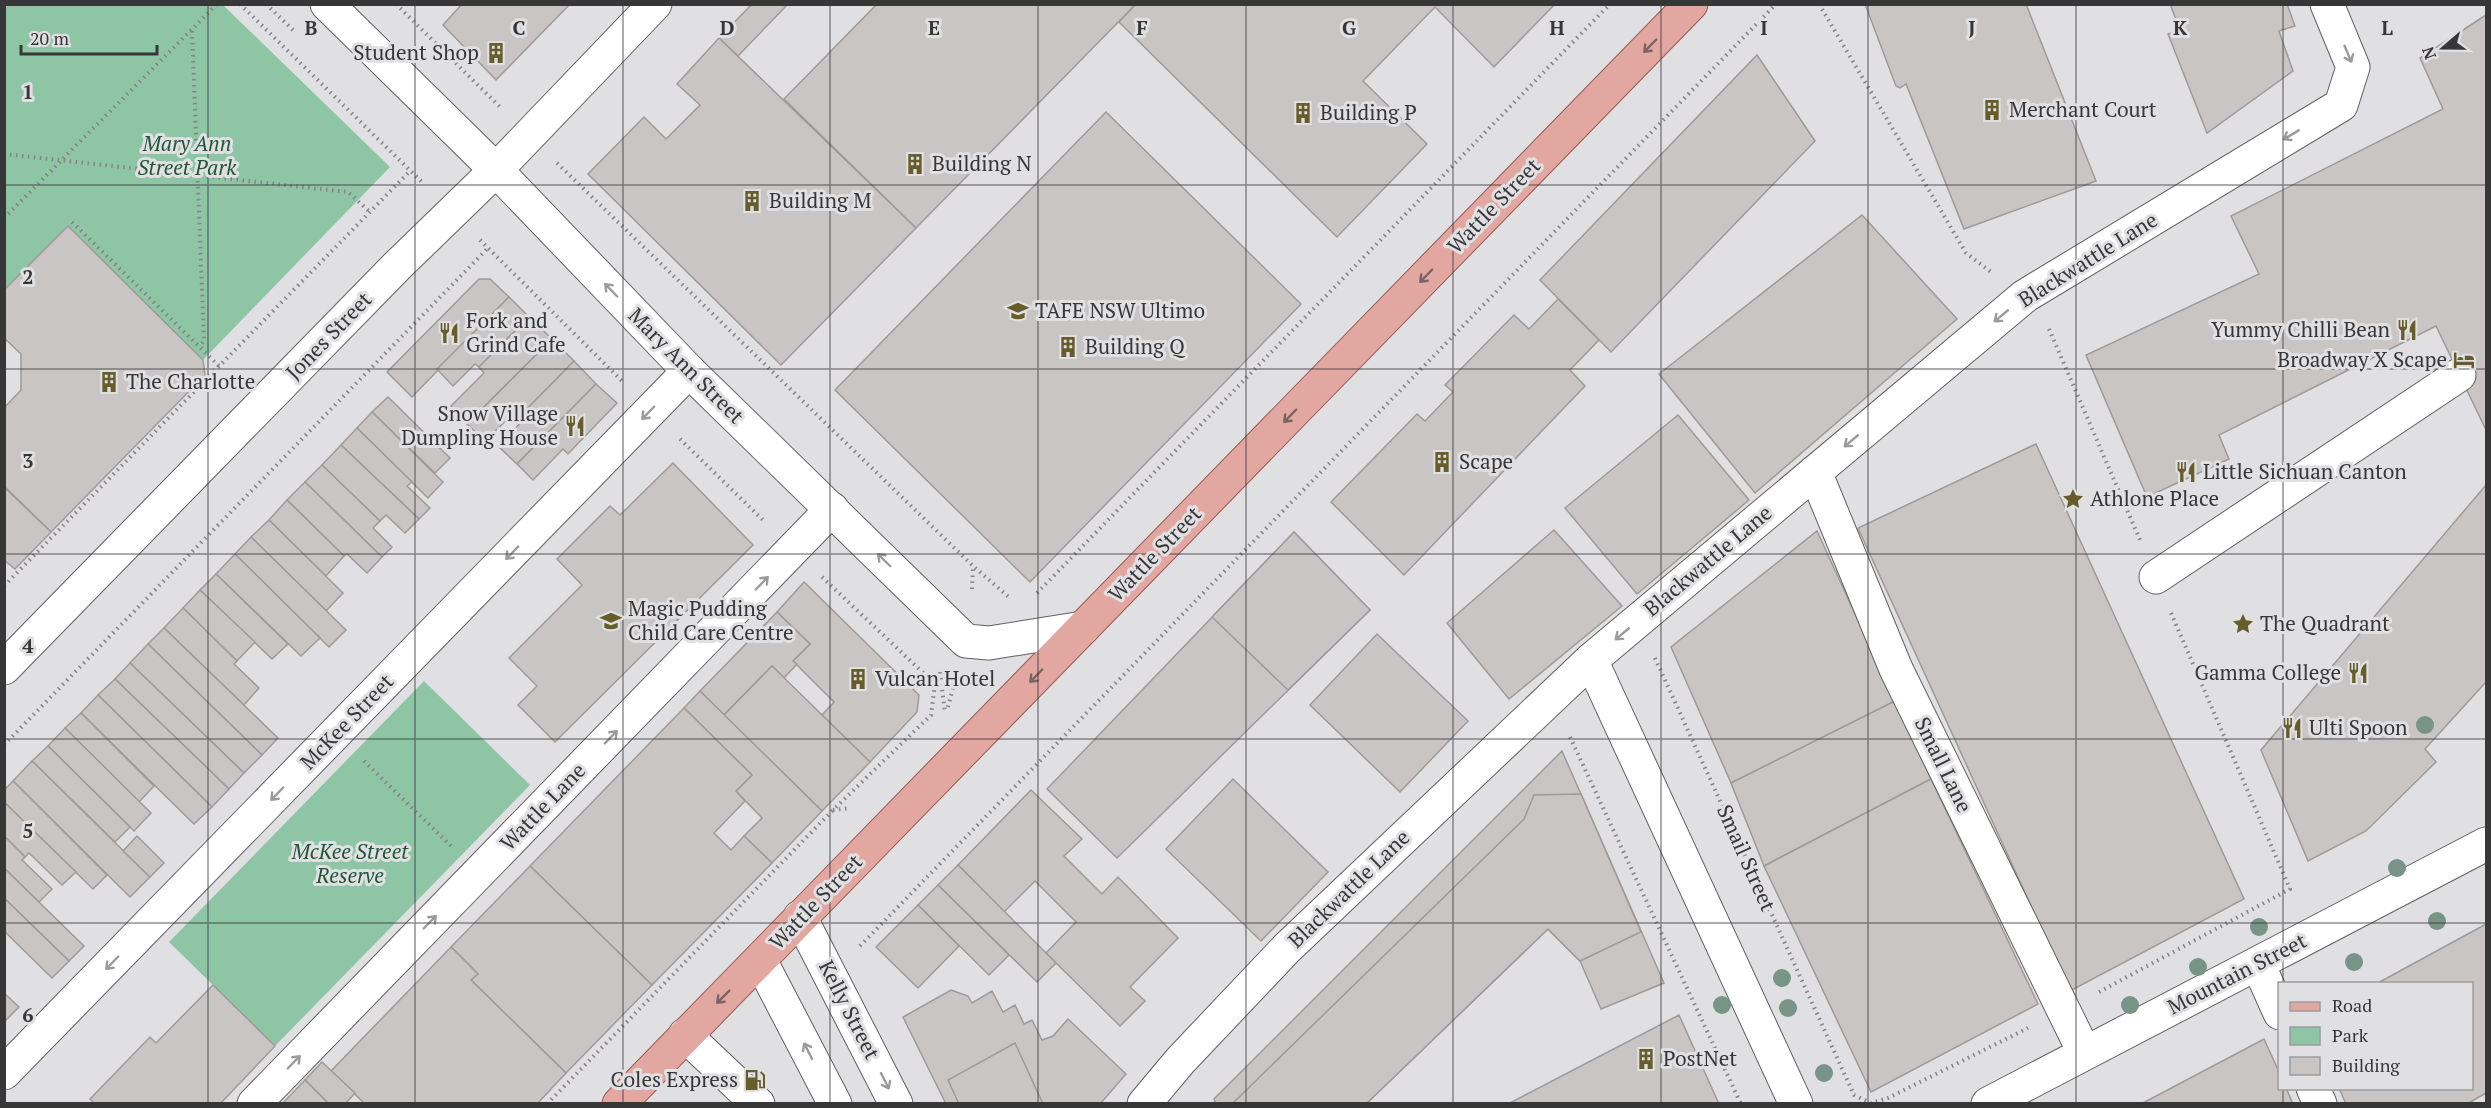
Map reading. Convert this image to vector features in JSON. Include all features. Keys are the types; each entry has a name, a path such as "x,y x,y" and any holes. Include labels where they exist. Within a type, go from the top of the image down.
{"main road":[{"name":"Wattle Street","path":"619,1104 1691,4"}],"street":[{"name":"Mary Ann Street","path":"327,4 496,170 689,371 966,641 989,643 1083,628"},
{"name":"Jones Street","path":"4,668 397,266 496,170 655,4"},
{"name":"Blackwattle Lane","path":"1144,1104 1180,1061 1287,948 1591,660 2025,296 2341,105 2353,67 2327,4"},
{"name":"McKee Street","path":"4,1073 689,371"},
{"path":"2156,577 2459,375"},
{"name":"Small Lane","path":"1815,472 1896,669 2084,1052"},
{"name":"Wattle Lane","path":"254,1104 832,509"},
{"path":"1591,660 1796,1104"},
{"name":"Mountain Street","path":"1988,1104 2487,844"},
{"name":"Kelly Street","path":"800,917 896,1104"},
{"path":"760,960 835,1104"},
{"path":"2258,964 2278,1009"},
{"path":"685,1035 758,1104"},
{"path":"2313,1090 2320,1104"}],"path":[{"path":"4,218 217,4"},
{"path":"4,586 370,212 412,172 240,4"},
{"path":"396,4 974,566 1014,601"},
{"path":"1031,600 1610,4"},
{"path":"860,946 1776,4"},
{"path":"1819,4 1966,253 2025,296"},
{"path":"192,31 204,341 199,347"},
{"path":"4,153 348,192 370,212"},
{"path":"72,222 219,366"},
{"path":"475,234 623,382"},
{"path":"4,745 488,248"},
{"path":"677,435 766,524"},
{"path":"547,1104 833,810 931,715 935,684 821,576"},
{"name":"Smail Street","path":"1638,620 1854,1095 1871,1102 1888,1098 1906,1088"},
{"path":"1551,698 1741,1104"},
{"path":"359,755 457,851"},
{"path":"833,810 856,807"},
{"path":"769,875 774,880"},
{"path":"699,947 703,955"}],"green space":[{"name":"Mary Ann Street Park","path":"5,5 223,5 390,167 203,360 68,226 5,290"},
{"name":"McKee Street Reserve","path":"424,681 530,785 275,1046 169,942"}],"building":[{"name":"Student Shop","path":"462,4 570,4 496,80 443,25"},
{"path":"752,4 788,4 738,56 719,38"},
{"name":"Building N","path":"877,4 1136,4 916,228 784,99"},
{"name":"Building P","path":"1136,4 1555,4 1494,67 1435,7 1363,81 1427,144 1337,237 1119,22"},
{"name":"Merchant Court","path":"1865,4 2026,4 2096,181 1964,229 1906,84 1900,88 1896,86"},
{"path":"2170,4 2287,4 2295,26 2279,31 2293,71 2207,133 2168,34 2180,30"},
{"path":"2486,15 2486,430 2436,326 2219,435 2229,459 2147,497 2086,355 2259,274 2231,216 2443,109 2420,58"},
{"name":"Building M","path":"719,38 916,228 781,365 588,174 644,117 666,139 700,105 677,84"},
{"path":"1757,55 1815,141 1611,352 1540,280"},
{"name":"Building Q","path":"1106,112 1301,304 1030,582 835,390"},
{"path":"1862,215 1957,319 1755,493 1659,374"},
{"name":"The Charlotte","path":"68,226 203,360 205,375 51,532 4,486 4,408 21,390 21,354 4,338 4,290"},
{"name":"Fork and Grind Cafe","path":"479,279 490,279 509,297 412,397 387,372"},
{"path":"509,297 529,317 479,367 475,364 453,386 437,369"},
{"name":"Scape","path":"1558,299 1599,340 1570,370 1585,386 1404,575 1331,502 1417,414 1425,421 1453,392 1445,385 1514,315 1529,329"},
{"path":"529,317 552,339 467,424 451,406 484,373 479,367"},
{"path":"552,339 574,361 524,412 519,408 485,441 467,424"},
{"path":"574,361 596,384 517,464 498,446 528,415 524,412"},
{"name":"Snow Village Dumpling House","path":"596,384 617,403 568,454 563,449 533,480 517,464"},
{"path":"388,397 450,458 435,473 372,412"},
{"path":"372,412 443,482 428,498 357,428"},
{"path":"1678,415 1749,500 1637,594 1565,508"},
{"path":"357,428 412,482 407,486 430,508 419,519 341,445"},
{"path":"2036,444 2244,899 2070,991 1858,528"},
{"path":"341,445 419,519 405,533 386,515 380,521 322,465"},
{"name":"Magic Pudding Child Care Centre","path":"673,463 753,545 555,742 518,705 537,686 509,658 582,585 557,559 610,506 620,515"},
{"path":"322,465 380,521 373,528 392,547 382,557 305,482"},
{"path":"305,482 382,557 367,573 347,554 344,556 287,500"},
{"name":"The Quadrant","path":"2486,485 2486,682 2425,749 2436,762 2366,831 2308,861 2261,750"},
{"path":"4,487 51,532 15,569 4,560"},
{"path":"287,500 344,556 326,576 269,520"},
{"path":"269,520 343,593 326,611 251,537"},
{"path":"1554,530 1622,606 1509,699 1447,623"},
{"path":"1817,531 1895,701 1731,783 1671,647"},
{"path":"1294,532 1370,610 1117,858 1047,789"},
{"path":"1294,532 1370,610 1288,690 1212,617"},
{"path":"251,537 346,630 329,647 235,554"},
{"path":"235,554 320,638 301,656 216,574"},
{"path":"216,574 288,644 272,659 200,590"},
{"name":"Vulcan Hotel","path":"804,582 919,695 917,712 870,762 822,715 834,702 793,661 810,644 777,612"},
{"path":"200,590 255,642 237,661 183,608"},
{"path":"183,608 237,661 234,664 259,688 244,705 164,628"},
{"path":"777,612 810,644 793,661 797,664 784,678 772,666 724,715 700,691"},
{"path":"164,628 278,738 262,755 148,644"},
{"path":"1377,634 1468,721 1400,792 1310,705"},
{"path":"148,644 262,755 244,773 130,663"},
{"path":"130,663 244,773 229,789 115,679"},
{"path":"772,666 870,762 822,811 724,715"},
{"path":"115,679 229,789 212,807 98,695"},
{"path":"700,691 822,811 772,863 744,836 762,818 736,791 752,775 684,708"},
{"path":"98,695 212,807 194,824 81,713"},
{"path":"1895,701 1931,779 1764,866 1731,783"},
{"path":"684,708 752,775 736,791 745,801 714,833 731,850 744,836 772,863 652,985 530,866"},
{"path":"81,713 154,786 139,802 65,728"},
{"path":"65,728 151,813 134,831 48,746"},
{"path":"48,746 130,827 115,842 32,761"},
{"path":"1562,751 1664,983 1601,1009 1580,961 1548,929 1366,1104 1216,1104 1214,1099"},
{"path":"32,761 150,877 130,897 13,781"},
{"path":"1233,779 1328,872 1261,941 1166,849"},
{"path":"1931,779 2038,1004 1871,1092 1764,866"},
{"path":"13,781 107,875 93,889 4,802 4,790"},
{"path":"1031,790 1082,839 1064,856 1102,894 1118,877 1178,938 1130,987 1145,1001 1120,1026 1046,953 1076,922 1035,881 1004,912 958,865"},
{"path":"1581,794 1641,932 1580,961 1548,929 1366,1104 1232,1104 1524,819 1534,795"},
{"path":"4,802 76,872 62,885 29,853 25,857 4,836"},
{"path":"4,836 25,857 22,860 52,889 39,902 4,868"},
{"path":"137,836 164,863 150,877 123,851"},
{"path":"958,865 1056,963 1037,982 938,885"},
{"path":"530,866 652,985 566,1073 471,980 478,974 451,947"},
{"path":"4,868 84,946 69,961 4,898"},
{"path":"938,885 1009,955 989,975 918,905"},
{"path":"4,898 69,961 52,978 4,931"},
{"path":"918,905 959,946 918,988 876,947"},
{"path":"2486,924 2486,1093 2467,1104 2346,1104 2340,1090 2473,1090 2473,982 2380,982"},
{"path":"451,947 478,974 471,980 566,1073 537,1104 365,1104 331,1071"},
{"path":"213,985 275,1046 220,1104 95,1104 90,1099 150,1037 156,1043"},
{"path":"951,990 968,996 972,1003 992,991 1003,1012 1015,1005 1024,1024 1032,1020 1042,1040 1053,1036 1068,1019 1126,1074 1100,1104 946,1104 903,1017"},
{"path":"4,993 19,1007 4,1022"},
{"name":"PostNet","path":"1679,1015 1719,1104 1508,1104"},
{"path":"2264,1039 2278,1070 2278,1090 2287,1090 2293,1104 2141,1104"},
{"path":"1015,1043 1043,1104 959,1104 948,1080"},
{"path":"322,1062 355,1093 345,1104 329,1104 305,1080"},
{"path":"305,1080 329,1104 282,1104"}],"place":[{"name":"Student Shop","path":"496,53"},
{"name":"Merchant Court","path":"1992,110"},
{"name":"Building P","path":"1303,113"},
{"name":"Building N","path":"915,164"},
{"name":"Building M","path":"752,201"},
{"name":"TAFE NSW Ultimo","path":"1018,311"},
{"name":"Yummy Chilli Bean","path":"2407,330"},
{"name":"Fork and Grind Cafe","path":"449,333"},
{"name":"Building Q","path":"1068,347"},
{"name":"Broadway X Scape","path":"2464,360"},
{"name":"The Charlotte","path":"109,382"},
{"name":"Snow Village Dumpling House","path":"575,426"},
{"name":"Scape","path":"1442,462"},
{"name":"Little Sichuan Canton","path":"2186,472"},
{"name":"Athlone Place","path":"2073,499"},
{"name":"Magic Pudding Child Care Centre","path":"611,621"},
{"name":"The Quadrant","path":"2243,624"},
{"name":"Gamma College","path":"2358,673"},
{"name":"Vulcan Hotel","path":"858,679"},
{"name":"Ulti Spoon","path":"2292,728"},
{"name":"PostNet","path":"1646,1059"},
{"name":"Coles Express","path":"755,1080"}]}
